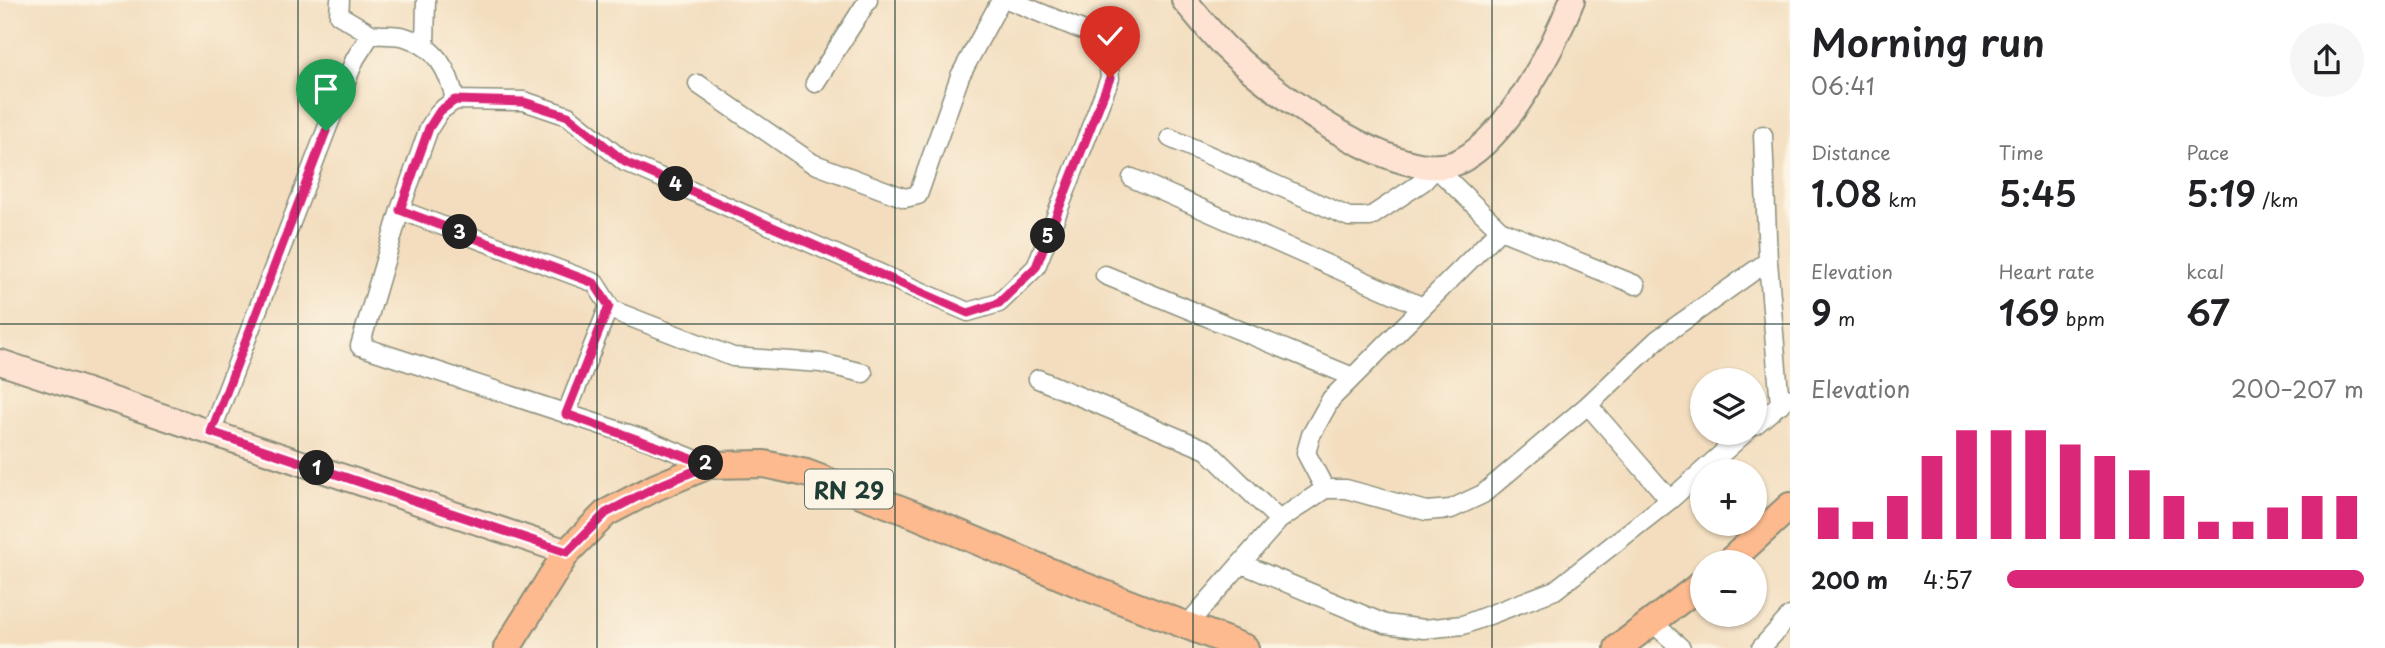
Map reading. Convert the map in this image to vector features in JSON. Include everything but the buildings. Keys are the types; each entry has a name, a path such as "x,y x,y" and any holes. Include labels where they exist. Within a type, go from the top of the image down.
{"main road":[{"path":"1184,0 1227,48 1297,107 1368,148 1436,168 1461,161 1484,142 1524,96 1555,42 1572,0"},
{"path":"0,362 567,552"},
{"name":"RN 29","path":"507,648 567,552 606,513 656,487 709,465 764,464 806,473 1245,648"},
{"path":"1742,550 1790,506"},
{"path":"1618,648 1690,593"}],"street":[{"path":"340,0 339,15 371,34 403,37 425,47 442,61 450,78 455,100"},
{"path":"425,47 426,0"},
{"path":"815,83 868,0"},
{"path":"698,84 812,163 905,198 918,195 960,76 1001,0"},
{"path":"709,465 566,414 360,346 400,210 429,128 440,111 455,100 524,102 568,116 625,162 968,313 999,303 1036,267 1110,78 1107,50 1087,32 1009,0"},
{"path":"211,432 326,131 355,59 371,34"},
{"path":"1763,135 1768,261 1785,400 1767,415"},
{"path":"1170,138 1349,217 1370,217 1423,181 1436,168 1500,230 1636,285"},
{"path":"1132,178 1423,307"},
{"path":"400,210 594,283 609,306 632,320 733,357 821,363 863,373"},
{"path":"1325,489 1306,453 1311,435 1331,399 1500,230"},
{"path":"1187,625 1279,520 1325,489 1346,489 1426,511 1451,509 1483,494 1588,405 1658,339 1768,261"},
{"path":"1105,275 1353,377"},
{"path":"566,414 609,306"},
{"path":"1038,379 1207,450 1279,520"},
{"path":"1588,405 1670,500"},
{"path":"1242,564 1385,624 1424,629 1463,625 1555,590 1670,500 1731,445"},
{"path":"1761,648 1790,616"},
{"path":"1653,623 1681,648"}],"route":[{"path":"326,131 211,432 567,552 606,513 656,487 709,465 647,440 566,414 609,306 594,283 400,210 429,128 440,111 455,100 524,102 568,116 625,162 968,313 999,303 1036,267 1110,78"}]}
